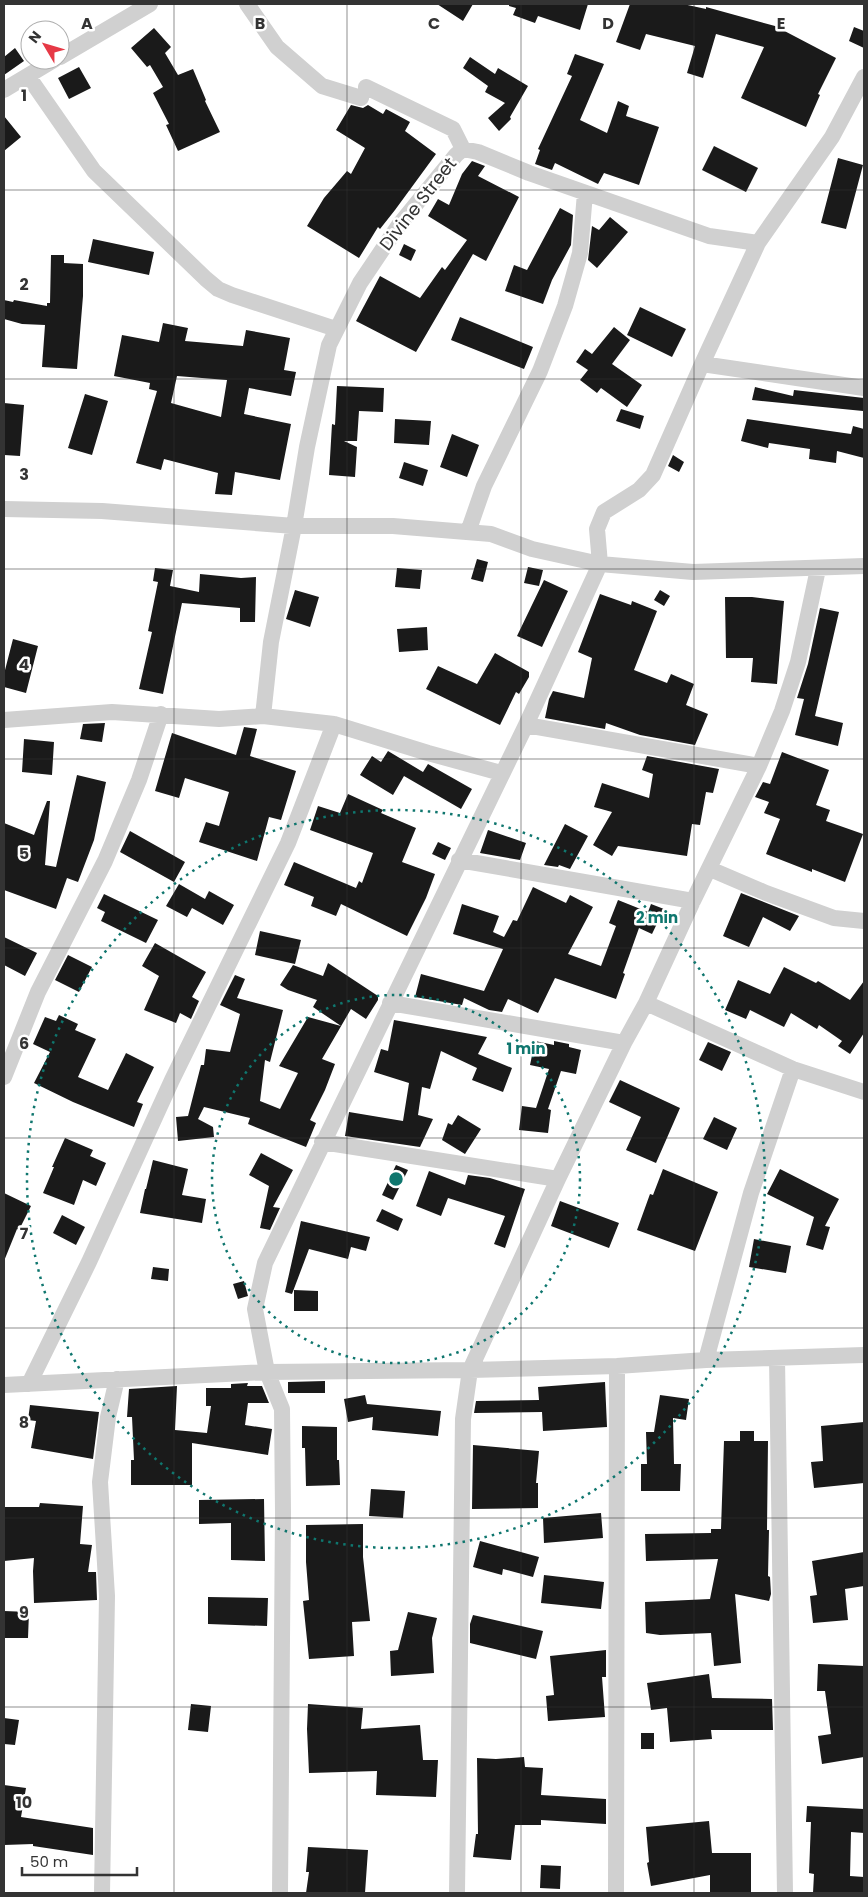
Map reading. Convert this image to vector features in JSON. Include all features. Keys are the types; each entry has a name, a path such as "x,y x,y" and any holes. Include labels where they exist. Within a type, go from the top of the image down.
{"street":[{"path":"70,51 150,4"},
{"path":"247,4 277,47 322,86 363,92 453,129 462,149"},
{"path":"4,90 38,70"},
{"path":"28,76 94,171 154,231 218,289 336,329"},
{"path":"280,1893 283,1553 282,1409 267,1372 255,1309 265,1263 501,773 526,725 600,564 597,529 604,512 639,490 653,475 758,244 832,137 864,78"},
{"name":"Divine Street","path":"263,716 271,642 294,526 316,398 325,369 329,344 360,283 399,225 452,158 462,149 478,152 529,173 709,236 758,244"},
{"path":"468,532 484,486 540,371 565,306 580,253 585,193"},
{"path":"702,364 864,388"},
{"path":"4,509 102,511 294,526 392,526 491,534 532,549 600,564 693,572 864,566"},
{"path":"457,1893 463,1419 470,1370 558,1179 624,1043 646,1003 759,766 782,711 798,662 818,569"},
{"path":"4,720 112,712 219,719 263,716 334,724 501,773"},
{"path":"4,1077 38,992 108,852 139,780 161,714"},
{"path":"29,1384 89,1262 172,1080 288,843 334,724"},
{"path":"526,725 759,766"},
{"path":"459,860 693,901"},
{"path":"710,869 766,893 834,918 864,922"},
{"path":"390,1003 624,1043"},
{"path":"646,1003 793,1068 864,1092"},
{"path":"706,1360 751,1193 793,1068"},
{"path":"322,1142 558,1179"},
{"path":"4,1384 267,1372 617,1366 706,1360 864,1355"},
{"path":"777,1358 784,1893"},
{"path":"616,1893 617,1366"},
{"path":"102,1893 107,1596 100,1482 108,1417 117,1379"}],"building":[{"path":"437,4 473,4 463,21"},
{"path":"509,4 588,4 580,30 538,16 535,23 513,15 516,8 509,6"},
{"path":"630,4 683,4 706,9 706,7 775,26 836,58 818,94 820,95 806,127 741,98 764,47 716,34 703,78 687,73 695,46 646,34 640,50 616,42"},
{"path":"854,27 864,31 864,48 849,41"},
{"path":"154,28 171,47 165,53 178,75 193,69 205,101 220,132 178,151 166,125 169,124 153,93 163,87 150,65 147,67 131,48"},
{"path":"15,48 20,55 20,64 4,75 4,57"},
{"path":"575,54 604,64 580,120 607,133 618,101 629,106 626,116 659,127 639,185 604,173 598,184 555,163 552,170 535,164 540,150 538,149 572,76 567,74"},
{"path":"470,57 495,74 498,68 528,86 510,117 511,119 499,131 488,118 505,103 485,92 488,86 463,68"},
{"path":"79,67 91,88 69,99 58,78"},
{"path":"351,105 363,108 368,105 383,114 386,109 410,122 405,131 436,154 380,229 378,227 359,258 307,226 324,198 347,171 351,174 365,148 336,130"},
{"path":"4,116 21,137 4,151"},
{"path":"714,146 758,168 746,192 702,170"},
{"path":"838,158 863,165 846,229 821,223"},
{"path":"472,161 485,166 478,176 519,197 486,261 473,254 416,352 356,321 380,276 420,298 442,267 445,270 467,240 428,216 438,199 449,205 462,174"},
{"path":"560,208 573,215 571,245 552,280 543,304 505,291 514,265 527,270"},
{"path":"610,217 628,232 597,268 588,260 592,226 599,230"},
{"path":"93,239 154,252 149,275 88,262"},
{"path":"404,244 416,250 411,261 399,255"},
{"path":"51,255 64,255 64,263 83,264 83,296 77,369 42,367 45,325 22,324 4,319 4,300 47,306 47,303 50,303"},
{"path":"640,307 686,329 672,357 627,335"},
{"path":"460,317 533,347 524,369 451,340"},
{"path":"163,323 188,328 185,341 243,346 246,330 290,338 284,370 296,372 291,396 249,388 244,414 291,424 280,480 235,472 232,495 215,494 218,473 164,459 161,470 136,463 157,391 149,389 150,383 114,376 122,335 159,342","holes":["177,376 227,380 221,417 171,403"]},
{"path":"614,327 630,340 612,364 642,385 627,407 601,388 597,393 580,380 588,370 576,362 585,349 592,354"},
{"path":"337,386 384,388 383,412 359,411 357,441 344,441 357,447 355,477 329,475 332,424 335,425"},
{"path":"755,387 793,396 794,390 864,398 863,411 752,400"},
{"path":"85,394 108,401 92,455 68,448"},
{"path":"4,403 24,405 20,456 4,455"},
{"path":"621,409 644,416 640,429 616,421"},
{"path":"395,419 431,421 429,445 394,443"},
{"path":"747,419 851,434 853,426 864,429 864,458 837,451 836,463 809,459 810,449 769,443 768,448 741,441"},
{"path":"452,434 479,445 467,477 440,467"},
{"path":"673,455 684,462 679,472 668,466"},
{"path":"404,462 428,470 423,486 399,478"},
{"path":"477,559 488,562 483,582 471,579"},
{"path":"528,567 543,570 539,586 524,583"},
{"path":"155,568 173,570 170,586 199,592 200,574 241,578 256,577 255,622 240,622 240,608 182,603 163,694 139,689 152,632 148,631 158,582 153,581"},
{"path":"397,568 422,570 420,589 395,587"},
{"path":"544,580 568,591 542,647 517,636"},
{"path":"295,590 319,597 310,627 286,619"},
{"path":"660,590 670,596 664,606 654,600"},
{"path":"600,594 631,605 632,601 657,611 634,670 667,683 671,674 694,684 686,705 708,714 695,745 640,735 606,723 605,729 545,718 549,699 553,691 584,698 592,658 578,652"},
{"path":"725,597 752,597 784,601 777,684 751,682 753,658 726,658"},
{"path":"820,608 839,612 815,716 843,723 838,746 795,735 804,699 797,698 808,664"},
{"path":"427,627 428,650 399,652 397,629"},
{"path":"13,639 38,646 26,693 4,687 4,674"},
{"path":"495,653 529,672 529,677 519,694 516,692 500,725 426,689 438,666 477,684"},
{"path":"105,723 102,742 80,739 83,724"},
{"path":"244,727 257,729 250,756 296,771 281,820 269,817 257,861 199,842 206,822 219,826 229,792 185,778 179,798 155,791 172,733 236,755"},
{"path":"24,739 54,742 52,775 22,772"},
{"path":"388,751 423,772 428,764 472,789 461,809 404,776 393,795 360,775 372,756 381,762"},
{"path":"782,752 829,770 816,805 830,810 826,821 863,834 845,882 812,869 812,872 766,854 780,819 764,813 769,802 755,797 763,782 770,784"},
{"path":"647,756 719,769 713,793 706,792 700,825 692,824 687,856 618,846 612,856 593,845 612,812 594,807 602,783 649,798 653,774 642,770"},
{"path":"77,775 106,782 94,840 78,882 67,878 56,909 4,890 4,823 34,835 47,801 50,801 45,865 56,867"},
{"path":"348,794 383,810 381,813 416,828 402,862 435,874 426,898 407,936 341,904 336,916 311,906 314,897 284,885 294,862 356,888 359,881 362,883 373,853 310,830 318,806 340,813"},
{"path":"565,824 588,836 570,869 559,865 558,867 544,865"},
{"path":"488,830 526,843 520,860 480,853"},
{"path":"130,831 185,862 174,882 120,852"},
{"path":"438,842 451,848 445,860 432,854"},
{"path":"179,884 205,899 209,891 234,905 223,925 192,908 187,917 166,906"},
{"path":"533,887 566,903 570,895 593,907 568,954 601,966 616,926 609,923 618,900 648,912 651,904 664,909 652,934 639,928 616,999 555,978 538,1013 508,999 502,1012 489,1010 464,998 462,1005 415,997 421,974 484,991 503,949 453,934 462,904 499,916 493,932 504,937 513,920 517,921"},
{"path":"741,893 799,916 790,931 763,917 749,947 723,936"},
{"path":"104,894 158,920 146,943 101,921 105,912 97,908"},
{"path":"260,931 301,940 295,964 255,955"},
{"path":"4,937 37,953 25,976 4,965"},
{"path":"155,943 206,972 192,997 199,1001 191,1019 180,1013 176,1023 144,1010 159,976 142,966"},
{"path":"68,955 92,967 79,992 55,980"},
{"path":"328,963 378,996 378,1000 366,1019 351,1009 322,1059 335,1064 310,1120 316,1123 306,1147 248,1124 250,1118 204,1107 198,1119 213,1127 214,1137 178,1141 176,1117 188,1116 201,1065 204,1065 206,1049 230,1052 240,1014 220,1005 235,975 245,979 237,998 283,1010 270,1062 265,1060 260,1101 280,1109 298,1073 279,1066 308,1017 341,1026 313,1007 317,1000 288,990 280,985 293,965 323,976"},
{"path":"784,967 816,983 818,981 850,1000 864,981 864,1033 850,1054 838,1046 842,1041 819,1025 817,1029 791,1013 784,1027 750,1010 746,1019 725,1010 738,980 770,994"},
{"path":"59,1015 78,1024 75,1030 96,1039 78,1077 108,1090 126,1053 154,1067 137,1102 143,1104 134,1127 73,1102 34,1083 50,1052 33,1044 45,1017 56,1021"},
{"path":"394,1020 487,1037 478,1054 512,1068 503,1092 472,1080 477,1068 441,1051 430,1089 422,1087 418,1115 433,1119 420,1147 345,1136 349,1112 403,1121 409,1083 374,1072 381,1049 388,1051"},
{"path":"535,1041 554,1045 554,1041 569,1044 569,1047 581,1050 576,1074 561,1071 548,1109 551,1110 548,1133 519,1130 522,1106 536,1108 549,1069 530,1065"},
{"path":"708,1042 731,1052 722,1071 699,1060"},
{"path":"620,1080 680,1108 656,1163 626,1150 641,1117 609,1102"},
{"path":"458,1115 481,1129 465,1154 442,1140 448,1123 452,1125"},
{"path":"714,1117 737,1128 727,1150 703,1139"},
{"path":"65,1138 93,1150 90,1156 106,1163 96,1186 83,1180 74,1205 43,1193"},
{"path":"261,1153 293,1170 273,1207 280,1208 270,1230 260,1228 269,1186 249,1175"},
{"path":"153,1160 188,1169 182,1195 206,1199 202,1223 140,1213"},
{"path":"396,1165 408,1170 393,1200 382,1195"},
{"path":"663,1169 718,1192 695,1251 637,1230 650,1194 653,1195"},
{"path":"780,1169 839,1199 825,1226 830,1227 823,1250 806,1245 814,1217 767,1194"},
{"path":"429,1171 465,1185 468,1175 490,1178 525,1189 505,1248 494,1244 505,1216 448,1198 441,1216 416,1206"},
{"path":"4,1193 31,1206 19,1230 17,1229 4,1261"},
{"path":"560,1201 619,1223 609,1248 551,1226"},
{"path":"382,1209 403,1219 398,1231 376,1221"},
{"path":"62,1215 85,1227 76,1245 53,1233"},
{"path":"301,1221 370,1237 366,1251 351,1247 348,1259 309,1249 292,1294 285,1292"},
{"path":"754,1239 791,1246 786,1273 749,1267"},
{"path":"153,1267 169,1269 168,1281 151,1279"},
{"path":"244,1281 248,1296 238,1299 233,1284"},
{"path":"294,1290 318,1291 318,1311 294,1311"},
{"path":"325,1381 325,1393 288,1393 288,1382"},
{"path":"605,1382 607,1427 543,1431 542,1412 474,1413 476,1401 539,1400 538,1387"},
{"path":"248,1383 247,1386 262,1386 269,1403 248,1403 245,1425 272,1429 268,1455 192,1443 192,1485 131,1485 131,1460 134,1460 132,1417 127,1417 129,1389 177,1386 175,1430 207,1433 211,1406 206,1406 206,1388 231,1388 231,1384"},
{"path":"365,1395 367,1404 441,1411 438,1436 372,1430 373,1417 348,1422 344,1399"},
{"path":"660,1395 689,1399 686,1420 673,1418 674,1464 681,1464 680,1491 641,1491 641,1464 647,1464 646,1432 654,1432"},
{"path":"30,1405 99,1412 93,1459 31,1448 36,1421 28,1420"},
{"path":"864,1422 864,1483 814,1488 811,1462 823,1461 821,1426"},
{"path":"302,1426 337,1427 337,1460 339,1460 340,1485 306,1486 305,1448 302,1448"},
{"path":"740,1431 754,1431 754,1441 768,1441 767,1530 769,1530 768,1576 770,1577 771,1594 769,1601 735,1594 741,1663 714,1666 711,1633 660,1635 646,1633 645,1602 710,1599 718,1559 646,1561 645,1534 711,1533 711,1529 721,1529 724,1441 740,1441"},
{"path":"473,1445 539,1451 536,1483 538,1483 538,1508 472,1509"},
{"path":"371,1489 405,1491 403,1518 369,1516"},
{"path":"264,1499 265,1561 231,1560 231,1523 199,1524 199,1500"},
{"path":"40,1503 83,1506 80,1544 92,1545 88,1572 96,1572 97,1600 34,1603 34,1558 4,1561 4,1507 39,1507"},
{"path":"601,1513 603,1538 544,1543 543,1518"},
{"path":"363,1524 363,1557 370,1621 352,1622 354,1656 309,1659 303,1601 309,1600 306,1525"},
{"path":"480,1541 539,1557 533,1577 503,1569 502,1575 473,1567"},
{"path":"864,1552 864,1586 845,1589 848,1620 813,1623 810,1596 817,1595 812,1561"},
{"path":"544,1575 604,1582 601,1609 541,1603"},
{"path":"208,1597 268,1598 267,1626 208,1624"},
{"path":"4,1611 29,1612 28,1638 4,1638"},
{"path":"408,1612 437,1618 432,1638 434,1673 391,1676 390,1651 398,1650"},
{"path":"473,1615 543,1631 536,1659 470,1643 470,1624"},
{"path":"606,1650 606,1677 602,1677 605,1717 548,1721 546,1696 554,1695 550,1656"},
{"path":"818,1664 864,1666 864,1757 822,1764 818,1736 831,1734 825,1691 817,1691"},
{"path":"709,1674 712,1698 772,1699 773,1730 711,1730 712,1739 670,1742 667,1708 651,1710 647,1683"},
{"path":"191,1704 211,1706 208,1732 188,1730"},
{"path":"308,1704 363,1708 361,1729 420,1725 423,1760 438,1760 436,1797 376,1795 377,1771 309,1773"},
{"path":"4,1718 19,1720 15,1745 4,1744"},
{"path":"641,1733 654,1733 654,1749 641,1749"},
{"path":"524,1757 525,1767 543,1768 541,1795 606,1799 606,1824 541,1820 541,1825 515,1825 511,1860 473,1857 476,1834 478,1834 477,1758"},
{"path":"4,1785 26,1788 21,1817 93,1828 93,1855 33,1846 33,1844 4,1845"},
{"path":"807,1806 864,1809 864,1833 851,1832 850,1876 864,1877 864,1893 813,1893 814,1874 809,1873 811,1822 806,1822"},
{"path":"709,1821 712,1853 751,1853 751,1893 710,1893 710,1875 651,1886 647,1863 649,1862 646,1827"},
{"path":"308,1847 368,1850 365,1893 306,1893 309,1872 306,1872"},
{"path":"541,1865 561,1866 560,1889 540,1888"}]}
